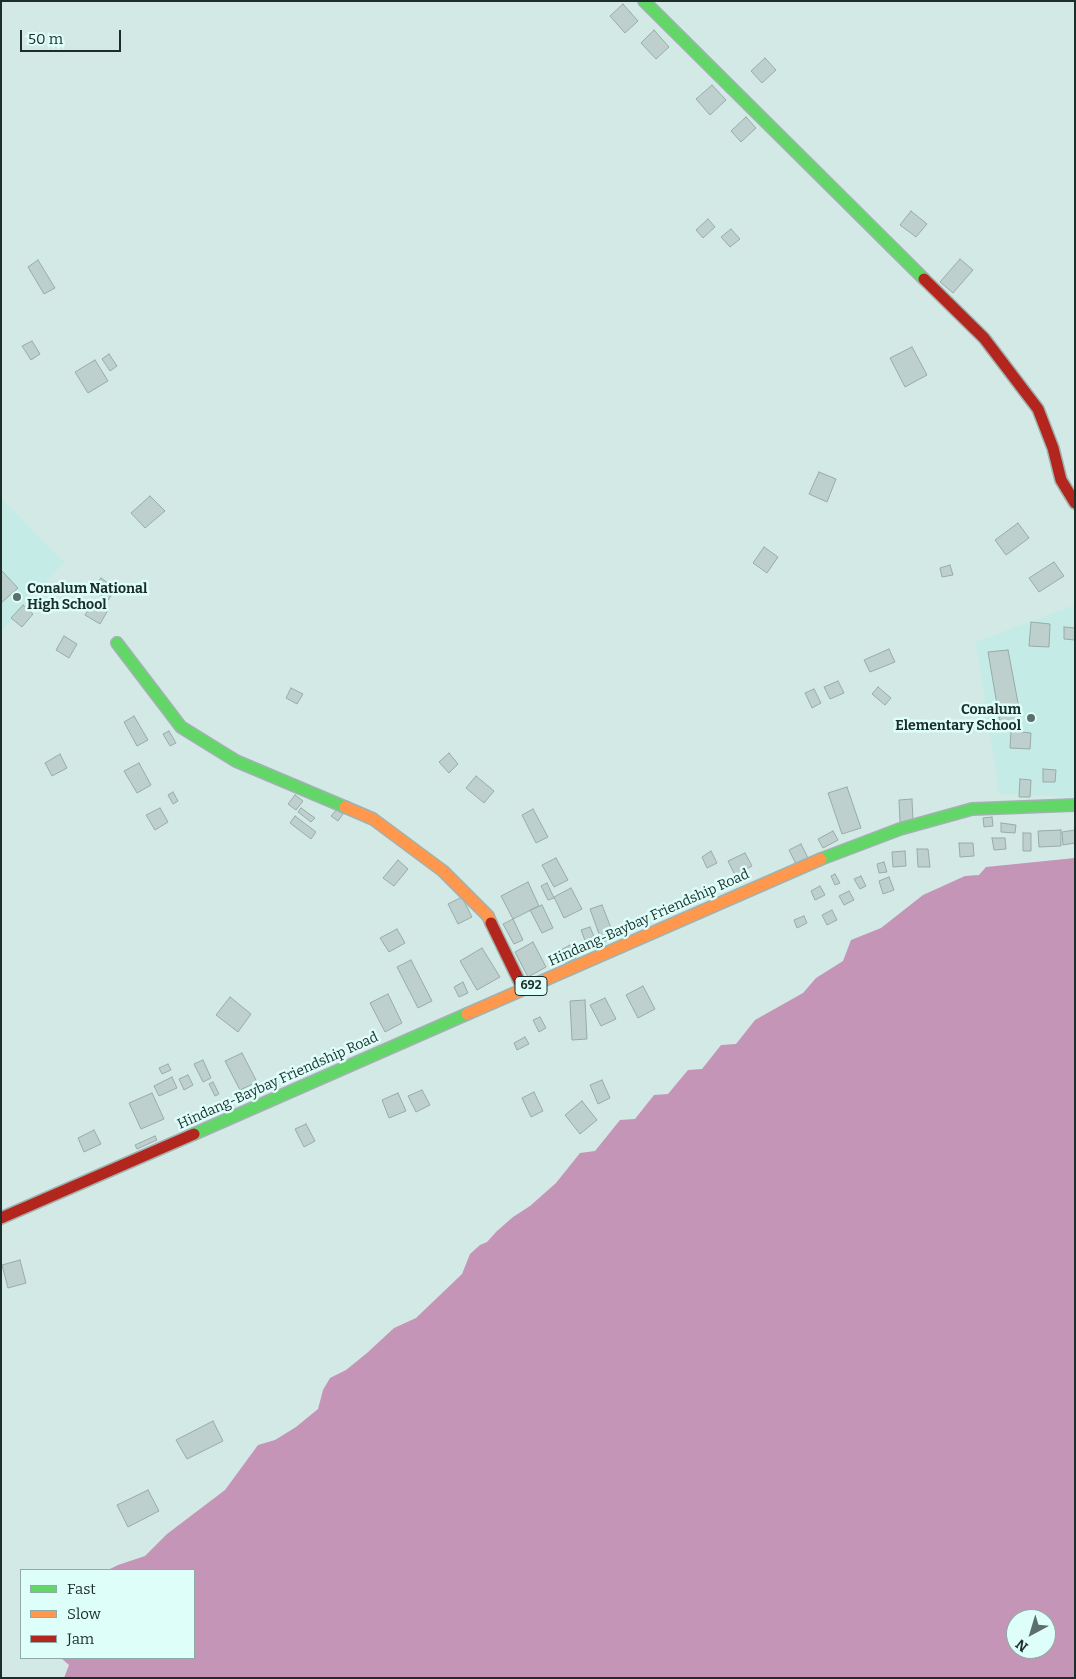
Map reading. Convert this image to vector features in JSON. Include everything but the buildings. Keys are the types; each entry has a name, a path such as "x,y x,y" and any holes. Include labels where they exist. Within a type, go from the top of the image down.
{"street":[{"path":"644,1 984,338 1038,409 1053,448 1061,480 1075,503"},
{"path":"117,644 181,727 236,761 372,819 443,871 488,916 523,990"},
{"name":"Hindang-Baybay Friendship Road","path":"1,1218 816,861 900,829 972,809 1075,805"}],"shaded area":[{"name":"Conalum National High School","path":"1,498 64,562 1,632"},
{"name":"Conalum Elementary School","path":"1075,605 1075,797 999,794 976,642"},
{"path":"1075,858 1075,1678 64,1678 69,1665 62,1659 195,1659 195,1569 110,1569 145,1556 167,1534 225,1490 258,1445 275,1440 296,1427 318,1409 323,1390 330,1378 346,1370 394,1328 416,1318 462,1274 470,1254 480,1245 487,1242 513,1217 530,1206 556,1183 580,1153 595,1151 620,1120 635,1119 654,1095 668,1094 688,1070 702,1069 721,1045 736,1044 755,1020 803,993 816,978 843,961 851,940 881,928 923,895 965,876 979,875 986,867"}],"traffic: fast":[{"path":"644,1 924,279"},
{"path":"117,643 181,727 236,761 345,807"},
{"path":"821,859 900,829 972,809 1075,805"},
{"path":"194,1134 467,1014"}],"traffic: slow":[{"path":"345,807 373,819 443,871 488,916 491,923"},
{"path":"467,1014 821,859"}],"traffic: jam":[{"path":"924,279 984,338 1038,409 1053,448 1061,480 1075,503"},
{"path":"491,923 523,989"},
{"path":"1,1218 194,1134"}],"place":[{"name":"Conalum National High School","path":"17,597"},
{"name":"Conalum Elementary School","path":"1031,718"}]}
